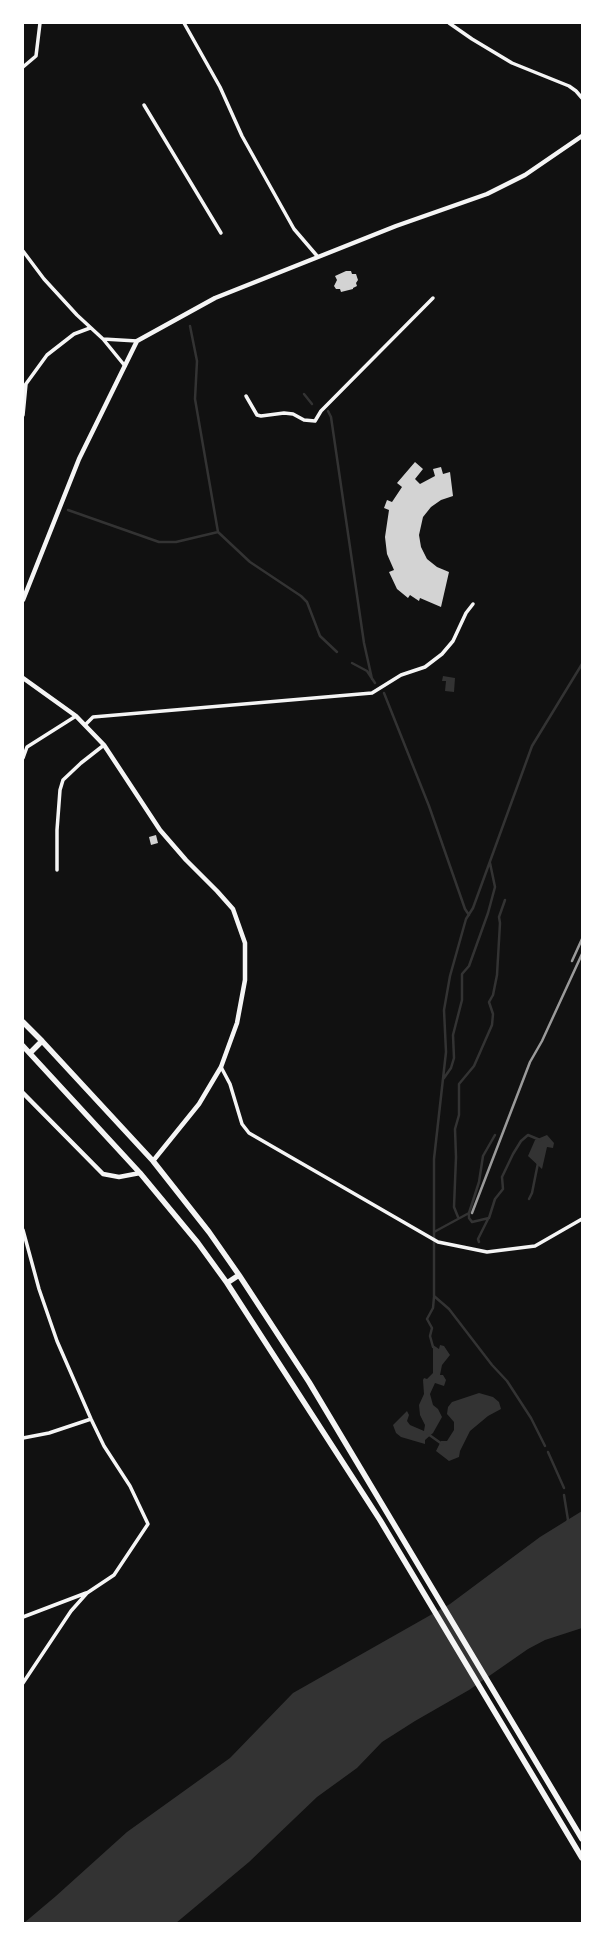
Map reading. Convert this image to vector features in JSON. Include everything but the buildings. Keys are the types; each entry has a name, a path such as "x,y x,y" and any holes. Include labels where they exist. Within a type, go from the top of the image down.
{"main road":[{"path":"23,1022 153,1161 209,1232 239,1275 309,1382 582,1839"},
{"path":"30,1053 42,1041"},
{"path":"23,1046 140,1173 198,1243 227,1283 380,1520 582,1858"},
{"path":"227,1283 239,1275"}],"street":[{"path":"23,67 36,56 40,23"},
{"path":"184,23 220,87 242,136 294,229 318,257"},
{"path":"449,23 512,63 568,86 576,91 582,98"},
{"path":"144,105 220,233"},
{"path":"103,339 137,341 215,298 396,226 487,194 525,175 582,136"},
{"path":"23,251 44,279 90,328 103,339 125,366"},
{"path":"246,396 257,415 261,416 284,413 293,414 304,420 314,421 321,411 433,298"},
{"path":"23,388 47,355 56,346 74,334 90,328"},
{"path":"23,600 79,459 137,341"},
{"path":"23,415 26,384"},
{"path":"85,724 93,717 372,693 397,677 425,667 442,654 453,641 466,613 473,604"},
{"path":"23,678 76,716 104,745 160,830 186,860 233,909 241,927 245,943 245,980 237,1022 221,1067 199,1104 153,1161"},
{"path":"23,758 27,747 76,716"},
{"path":"57,870 57,830 60,790 63,780 81,763 104,745"},
{"path":"221,1067 230,1084 242,1124 249,1133 438,1242 487,1252 535,1246 582,1219"},
{"path":"23,1092 103,1174 119,1177 140,1173"},
{"path":"23,1230 39,1289 57,1341 104,1446 130,1486 148,1524 114,1575 87,1593 71,1610 23,1683"},
{"path":"23,1438 49,1433 91,1419"},
{"path":"23,1617 87,1593"}],"shaded area":[{"path":"443,676 455,678 454,692 445,691 446,681 442,681"},
{"path":"547,1135 554,1143 553,1148 547,1147 542,1169 528,1156 535,1140"},
{"path":"433,1345 439,1349 440,1345 444,1346 450,1355 442,1365 440,1375 443,1375 446,1380 444,1386 435,1383 430,1394 433,1405 438,1409 442,1417 433,1433 425,1440 425,1444 401,1437 396,1433 393,1425 407,1411 409,1415 407,1421 410,1425 424,1431 425,1425 420,1415 419,1405 424,1394 423,1380 424,1378 427,1379 433,1373"},
{"path":"479,1393 493,1397 499,1402 501,1409 488,1416 470,1431 460,1451 459,1457 449,1461 436,1451 441,1441 447,1441 454,1430 454,1422 447,1414 448,1407 452,1402"},
{"path":"582,1511 582,1628 545,1640 528,1649 469,1690 382,1742 357,1768 317,1797 249,1862 176,1923 24,1923 127,1832 230,1758 293,1693 450,1604 540,1537"}],"waterway":[{"path":"190,326 197,361 195,399 218,532 250,562 301,596 307,602 320,636 337,652"},
{"path":"304,394 312,404"},
{"path":"328,411 331,417 364,643 372,679"},
{"path":"68,510 159,542 176,542 218,532"},
{"path":"352,663 367,671 375,683"},
{"path":"545,1446 531,1418 507,1381 492,1365 449,1309 434,1296 434,1159 446,1052 444,1010 450,976 466,919 473,908 532,746 582,664"},
{"path":"384,693 429,806 465,909 469,915"},
{"path":"444,1078 451,1068 454,1058 453,1035 462,1000 462,974 469,966 488,913 495,887 490,863"},
{"path":"458,1217 454,1207 456,1157 455,1129 459,1115 459,1084 474,1066 492,1025 493,1014 489,1002 493,995 497,975 500,923 499,917 505,900"},
{"path":"495,1135 483,1156 479,1182 469,1213 469,1218 472,1222 489,1218 495,1199 503,1189 502,1177 521,1141 528,1135 540,1140"},
{"path":"529,1199 532,1193 538,1163"},
{"path":"434,1232 469,1213"},
{"path":"479,1242 478,1239 488,1219"},
{"path":"433,1347 430,1336 432,1328 427,1319 433,1308 434,1297"},
{"path":"428,1434 442,1444"},
{"path":"548,1452 564,1488"},
{"path":"564,1495 568,1520 567,1522"}],"railway":[{"path":"572,961 582,939"},
{"path":"472,1213 530,1062 542,1041 582,954"}]}
